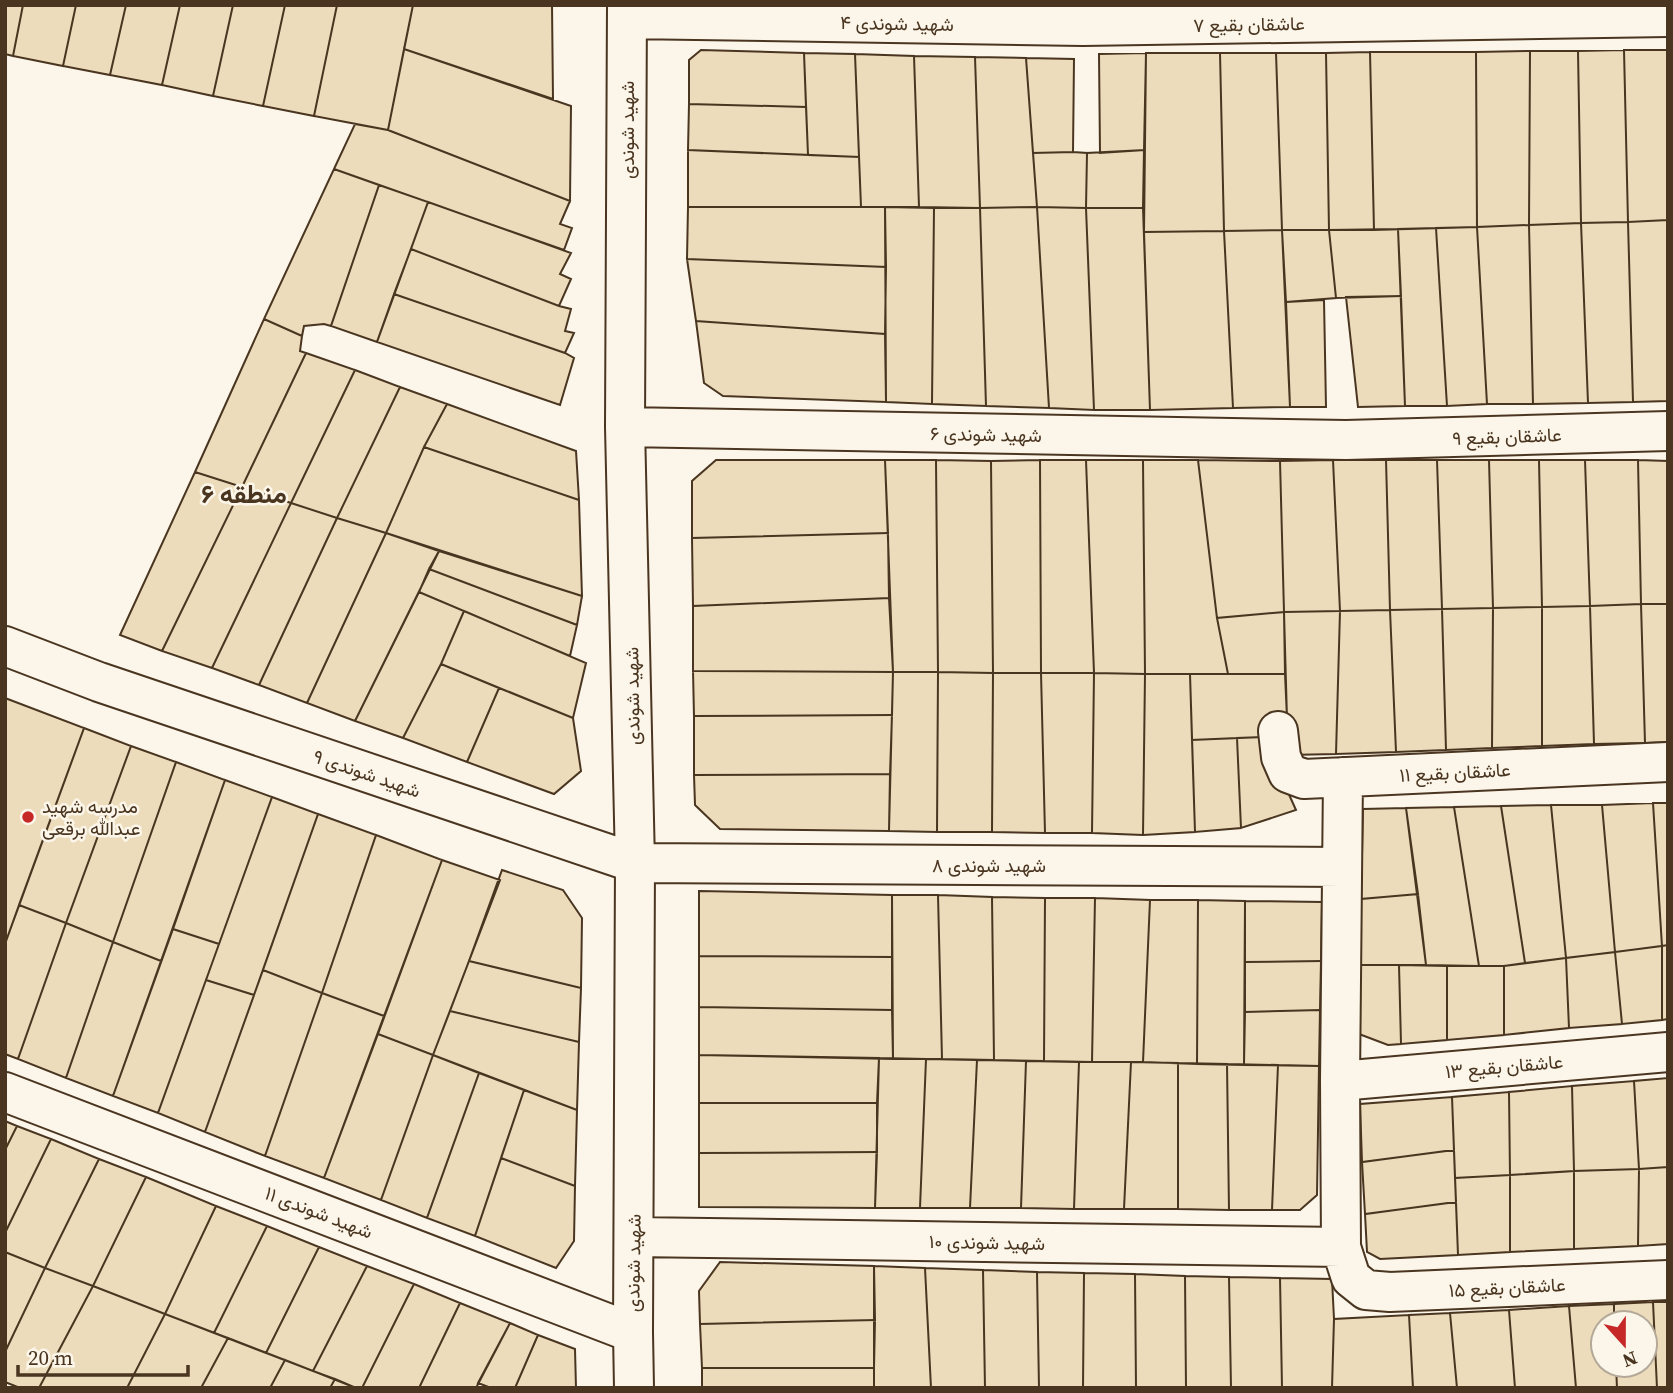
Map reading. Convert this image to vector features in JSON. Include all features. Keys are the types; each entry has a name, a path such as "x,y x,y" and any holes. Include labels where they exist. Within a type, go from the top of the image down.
{"street":[{"name":"شهید شوندی ۴","path":"627,12 1083,26"},
{"name":"شهید شوندی","path":"627,12 625,427 635,863 634,1388"},
{"name":"عاشقان بقیع ۷","path":"1083,26 1668,17"},
{"name":"شهید شوندی ۶","path":"625,427 1346,440"},
{"name":"عاشقان بقیع ۹","path":"1346,440 1668,431"},
{"name":"شهید شوندی ۹","path":"5,646 99,682 635,863"},
{"name":"عاشقان بقیع ۱۱","path":"1278,731 1281,757 1288,773 1304,779 1668,762"},
{"path":"1343,777 1340,1081 1346,1262"},
{"name":"شهید شوندی ۸","path":"635,863 1342,867"},
{"name":"عاشقان بقیع ۱۳","path":"1340,1081 1668,1052"},
{"name":"شهید شوندی ۱۱","path":"5,1092 633,1333"},
{"name":"شهید شوندی ۱۰","path":"634,1237 1346,1262"},
{"name":"عاشقان بقیع ۱۵","path":"1346,1262 1366,1290 1390,1292 1668,1280"}],"building":[{"path":"5,5 23,5 13,56 5,54"},
{"path":"23,5 76,5 63,66 13,56"},
{"path":"76,5 126,5 110,75 63,66"},
{"path":"126,5 180,5 162,85 110,75"},
{"path":"180,5 233,5 213,96 162,85"},
{"path":"233,5 285,5 263,106 213,96"},
{"path":"285,5 337,5 314,116 263,106"},
{"path":"337,5 413,5 388,130 314,116"},
{"path":"413,5 552,5 553,99 404,49"},
{"path":"404,49 571,106 570,201 388,130"},
{"path":"701,50 804,53 806,107 689,104 689,60"},
{"path":"1624,50 1628,222 1581,223 1578,51"},
{"path":"1624,50 1668,50 1668,220 1628,222"},
{"path":"1530,51 1529,225 1477,227 1476,52"},
{"path":"1530,51 1578,51 1581,223 1529,225"},
{"path":"1370,52 1374,230 1329,230 1326,53"},
{"path":"1370,52 1476,52 1477,227 1374,230"},
{"path":"804,53 855,54 859,157 808,155"},
{"path":"1146,53 1144,150 1100,153 1099,54"},
{"path":"1146,53 1220,53 1224,231 1144,232"},
{"path":"1220,53 1276,53 1282,230 1224,231"},
{"path":"1276,53 1326,53 1329,230 1282,230"},
{"path":"855,54 914,56 919,207 861,207"},
{"path":"914,56 975,57 980,208 919,207"},
{"path":"975,57 1026,58 1037,207 980,208"},
{"path":"1026,58 1074,59 1073,152 1033,153"},
{"path":"689,104 806,107 808,155 688,150"},
{"path":"355,124 388,130 570,201 560,224 572,228 564,250 334,169"},
{"path":"688,150 859,157 861,207 688,207"},
{"path":"1144,150 1143,208 1086,208 1087,153"},
{"path":"1033,153 1087,153 1086,208 1037,207"},
{"path":"334,169 379,185 331,326 304,326 302,336 264,319"},
{"path":"379,185 428,202 377,342 331,326"},
{"path":"428,202 571,253 560,274 571,279 559,306 411,249"},
{"path":"688,207 885,207 886,267 687,259"},
{"path":"885,207 934,208 932,404 886,402"},
{"path":"1037,207 1049,408 986,406 980,208"},
{"path":"1037,207 1086,208 1094,410 1049,408"},
{"path":"934,208 980,208 986,406 932,404"},
{"path":"1086,208 1143,208 1150,410 1094,410"},
{"path":"1668,220 1668,401 1633,402 1628,222"},
{"path":"1628,222 1633,402 1588,403 1581,223"},
{"path":"1581,223 1588,403 1533,404 1529,225"},
{"path":"1529,225 1533,404 1487,404 1477,227"},
{"path":"1477,227 1487,404 1447,406 1436,228"},
{"path":"1436,228 1447,406 1405,406 1398,229"},
{"path":"1398,229 1401,296 1336,298 1329,230"},
{"path":"1282,230 1290,407 1233,408 1224,231"},
{"path":"1282,230 1329,230 1336,298 1286,302"},
{"path":"1224,231 1233,408 1150,410 1144,232"},
{"path":"411,249 571,309 565,331 574,333 565,353 394,294"},
{"path":"687,259 886,267 885,334 696,321"},
{"path":"394,294 574,358 560,405 377,342"},
{"path":"1401,296 1405,406 1358,407 1346,297"},
{"path":"1324,300 1326,407 1290,407 1286,302"},
{"path":"264,319 302,336 300,351 306,353 242,487 195,472"},
{"path":"696,321 885,334 886,402 723,396 704,383"},
{"path":"306,353 355,370 291,503 242,487"},
{"path":"355,370 400,387 337,518 291,503"},
{"path":"400,387 447,404 424,447 386,533 337,518"},
{"path":"447,404 576,451 579,500 424,447"},
{"path":"424,447 579,500 582,596 386,533"},
{"path":"716,460 885,460 888,533 692,538 692,481"},
{"path":"885,460 936,460 938,672 893,672"},
{"path":"936,460 991,461 993,673 938,672"},
{"path":"1040,460 1041,673 993,673 991,461"},
{"path":"1040,460 1086,460 1094,673 1041,673"},
{"path":"1086,460 1143,460 1145,674 1094,673"},
{"path":"1143,460 1198,460 1217,618 1228,674 1145,674"},
{"path":"1198,460 1280,461 1284,612 1217,618"},
{"path":"1333,460 1340,611 1284,612 1280,461"},
{"path":"1333,460 1386,460 1390,610 1340,611"},
{"path":"1386,460 1437,460 1442,609 1390,610"},
{"path":"1437,460 1489,460 1493,608 1442,609"},
{"path":"1489,460 1539,460 1542,607 1493,608"},
{"path":"1539,460 1585,460 1590,606 1542,607"},
{"path":"1585,460 1638,460 1641,604 1590,606"},
{"path":"1638,460 1668,461 1668,604 1641,604"},
{"path":"195,472 242,487 162,651 120,635"},
{"path":"242,487 291,503 212,668 162,651"},
{"path":"291,503 337,518 259,685 212,668"},
{"path":"337,518 386,533 307,703 259,685"},
{"path":"386,533 439,551 355,721 307,703"},
{"path":"888,533 889,598 693,606 692,538"},
{"path":"439,551 582,596 577,625 429,569"},
{"path":"429,569 577,625 570,656 419,592"},
{"path":"419,592 464,611 441,664 403,738 355,721"},
{"path":"889,598 893,672 693,671 693,606"},
{"path":"1641,604 1645,743 1594,744 1590,606"},
{"path":"1641,604 1668,604 1668,742 1645,743"},
{"path":"1590,606 1594,744 1542,746 1542,607"},
{"path":"1542,607 1542,746 1492,748 1493,608"},
{"path":"1493,608 1492,748 1446,750 1442,609"},
{"path":"1442,609 1446,750 1396,752 1390,610"},
{"path":"1390,610 1396,752 1336,754 1340,611"},
{"path":"464,611 586,663 573,718 441,664"},
{"path":"1340,611 1336,754 1288,755 1284,612"},
{"path":"1284,612 1285,674 1228,674 1217,618"},
{"path":"441,664 499,688 467,762 403,738"},
{"path":"693,671 893,672 892,715 694,716"},
{"path":"893,672 938,672 937,832 889,831"},
{"path":"938,672 993,673 992,832 937,832"},
{"path":"993,673 1041,673 1045,833 992,832"},
{"path":"1041,673 1094,673 1092,833 1045,833"},
{"path":"1094,673 1145,674 1143,835 1092,833"},
{"path":"1145,674 1190,674 1195,832 1143,835"},
{"path":"1190,674 1285,674 1287,718 1263,737 1192,740"},
{"path":"499,688 573,718 581,771 554,794 467,762"},
{"name":"مدرسه شهید عبدالله برقعی","path":"5,698 84,728 5,944"},
{"path":"892,715 890,774 694,775 694,716"},
{"path":"84,728 131,746 66,923 19,905"},
{"path":"1263,737 1296,810 1241,828 1237,738"},
{"path":"1237,738 1241,828 1195,832 1192,740"},
{"path":"131,746 176,762 113,942 66,923"},
{"path":"176,762 225,780 161,961 113,942"},
{"path":"890,774 889,831 720,829 695,805 694,775"},
{"path":"225,780 272,797 219,944 173,929"},
{"path":"272,797 318,814 254,995 206,980"},
{"path":"1653,803 1662,946 1615,952 1602,805"},
{"path":"1653,803 1668,803 1668,945 1662,946"},
{"path":"1551,805 1566,958 1525,963 1501,806"},
{"path":"1551,805 1602,805 1615,952 1566,958"},
{"path":"1501,806 1525,963 1479,966 1454,807"},
{"path":"1454,807 1479,966 1426,965 1406,808"},
{"path":"1406,808 1418,894 1361,899 1363,809"},
{"path":"318,814 376,835 322,993 263,970"},
{"path":"376,835 442,860 384,1016 322,993"},
{"path":"442,860 500,880 433,1055 378,1034"},
{"path":"502,870 563,890 582,918 581,988 469,961"},
{"path":"699,891 892,895 892,957 699,956"},
{"path":"1418,894 1426,965 1360,965 1361,899"},
{"path":"892,895 938,895 942,1059 893,1059"},
{"path":"938,895 992,897 994,1060 942,1059"},
{"path":"992,897 1045,898 1044,1061 994,1060"},
{"path":"1045,898 1095,898 1092,1062 1044,1061"},
{"path":"1095,898 1150,900 1143,1062 1092,1062"},
{"path":"1150,900 1198,900 1197,1064 1143,1062"},
{"path":"1198,900 1245,901 1244,1065 1197,1064"},
{"path":"1245,901 1322,902 1321,961 1245,962"},
{"path":"19,905 66,923 18,1059 5,1054 5,944"},
{"path":"66,923 113,942 66,1078 18,1059"},
{"path":"173,929 219,944 158,1113 113,1096"},
{"path":"113,942 161,961 113,1096 66,1078"},
{"path":"1668,945 1668,1019 1662,1020 1662,946"},
{"path":"1662,946 1662,1020 1622,1024 1615,952"},
{"path":"1615,952 1622,1024 1569,1028 1566,958"},
{"path":"699,956 892,957 892,1010 699,1007"},
{"path":"1566,958 1569,1028 1504,1035 1504,966"},
{"path":"469,961 581,988 579,1042 450,1011"},
{"path":"1321,961 1320,1010 1245,1012 1245,962"},
{"path":"1360,965 1399,965 1401,1044 1388,1045 1359,1034"},
{"path":"1399,965 1447,966 1447,1040 1401,1044"},
{"path":"1447,966 1504,966 1504,1035 1447,1040"},
{"path":"263,970 322,993 265,1156 205,1132"},
{"path":"206,980 254,995 205,1132 158,1113"},
{"path":"322,993 384,1016 324,1178 265,1156"},
{"path":"699,1007 892,1010 893,1059 699,1055"},
{"path":"1320,1010 1319,1066 1244,1065 1245,1012"},
{"path":"450,1011 579,1042 577,1110 433,1055"},
{"path":"378,1034 433,1055 381,1200 324,1178"},
{"path":"433,1055 479,1073 427,1218 381,1200"},
{"path":"699,1055 879,1058 877,1103 699,1103"},
{"path":"879,1058 926,1059 920,1208 875,1208"},
{"path":"926,1059 977,1060 970,1208 920,1208"},
{"path":"977,1060 1026,1061 1021,1208 970,1208"},
{"path":"1026,1061 1079,1062 1074,1209 1021,1208"},
{"path":"1079,1062 1131,1062 1124,1209 1074,1209"},
{"path":"1131,1062 1178,1063 1178,1209 1124,1209"},
{"path":"1178,1063 1227,1064 1229,1210 1178,1209"},
{"path":"1227,1064 1278,1065 1272,1210 1229,1210"},
{"path":"1278,1065 1319,1066 1317,1195 1300,1210 1272,1210"},
{"path":"479,1073 524,1090 475,1236 427,1218"},
{"path":"1668,1078 1668,1167 1639,1169 1634,1081"},
{"path":"1634,1081 1639,1169 1574,1171 1572,1086"},
{"path":"1572,1086 1574,1171 1510,1175 1509,1092"},
{"path":"524,1090 577,1110 575,1186 501,1158"},
{"path":"1509,1092 1510,1175 1455,1178 1452,1097"},
{"path":"1452,1097 1454,1150 1362,1162 1360,1104"},
{"path":"699,1103 877,1103 877,1152 699,1153"},
{"path":"5,1121 17,1126 5,1150"},
{"path":"17,1126 51,1139 5,1233 5,1150"},
{"path":"51,1139 99,1159 45,1268 5,1252 5,1233"},
{"path":"1454,1150 1456,1202 1365,1214 1362,1162"},
{"path":"877,1152 875,1208 699,1207 699,1153"},
{"path":"501,1158 575,1186 574,1241 556,1268 475,1236"},
{"path":"99,1159 146,1177 93,1286 45,1268"},
{"path":"1668,1167 1668,1244 1638,1246 1639,1169"},
{"path":"1639,1169 1638,1246 1574,1249 1574,1171"},
{"path":"1574,1171 1574,1249 1510,1252 1510,1175"},
{"path":"1510,1175 1510,1252 1458,1255 1455,1178"},
{"path":"146,1177 216,1206 165,1314 93,1286"},
{"path":"1456,1202 1458,1255 1380,1259 1367,1252 1365,1214"},
{"path":"216,1206 267,1226 214,1333 165,1314"},
{"path":"267,1226 319,1247 266,1353 214,1333"},
{"path":"319,1247 367,1266 313,1371 266,1353"},
{"path":"5,1252 45,1268 5,1352"},
{"path":"720,1262 874,1266 875,1320 700,1324 699,1291"},
{"path":"367,1266 414,1284 362,1388 356,1388 313,1371"},
{"path":"874,1266 925,1268 931,1388 874,1388"},
{"path":"45,1268 93,1286 39,1388 20,1388 5,1382 5,1352"},
{"path":"925,1268 983,1270 985,1388 931,1388"},
{"path":"983,1270 1037,1272 1039,1388 985,1388"},
{"path":"1037,1272 1084,1273 1083,1388 1039,1388"},
{"path":"1084,1273 1135,1274 1136,1388 1083,1388"},
{"path":"1135,1274 1185,1276 1186,1388 1136,1388"},
{"path":"1185,1276 1229,1277 1231,1388 1186,1388"},
{"path":"1229,1277 1280,1278 1282,1388 1231,1388"},
{"path":"1280,1278 1332,1279 1332,1388 1282,1388"},
{"path":"414,1284 460,1303 419,1388 362,1388"},
{"path":"93,1286 165,1314 127,1388 39,1388"},
{"path":"1653,1302 1653,1309 1614,1309 1614,1304"},
{"path":"1653,1302 1668,1302 1668,1388 1657,1388 1659,1309 1653,1309"},
{"path":"460,1303 510,1323 476,1388 419,1388"},
{"path":"1614,1304 1614,1309 1589,1309 1589,1379 1617,1379 1617,1388 1576,1388 1569,1306"},
{"path":"1569,1306 1576,1388 1515,1388 1509,1310"},
{"path":"1509,1310 1515,1388 1457,1388 1450,1313"},
{"path":"1450,1313 1457,1388 1413,1388 1409,1315"},
{"path":"165,1314 228,1338 201,1388 127,1388"},
{"path":"1409,1315 1413,1388 1332,1388 1334,1319"},
{"path":"875,1320 874,1368 702,1368 700,1324"},
{"path":"510,1323 538,1335 515,1388 491,1388 478,1383"},
{"path":"538,1335 575,1349 576,1388 515,1388"},
{"path":"228,1338 285,1360 270,1388 201,1388"},
{"path":"285,1360 335,1379 330,1388 270,1388"},
{"path":"702,1368 874,1368 874,1388 702,1388"},
{"path":"335,1379 356,1388 330,1388"},
{"path":"1617,1379 1657,1379 1657,1388 1617,1388"}],"place":[{"name":"مدرسه شهید عبدالله برقعی","path":"28,817"}],"district":[{"name":"منطقه ۶","path":"244,494"}]}
